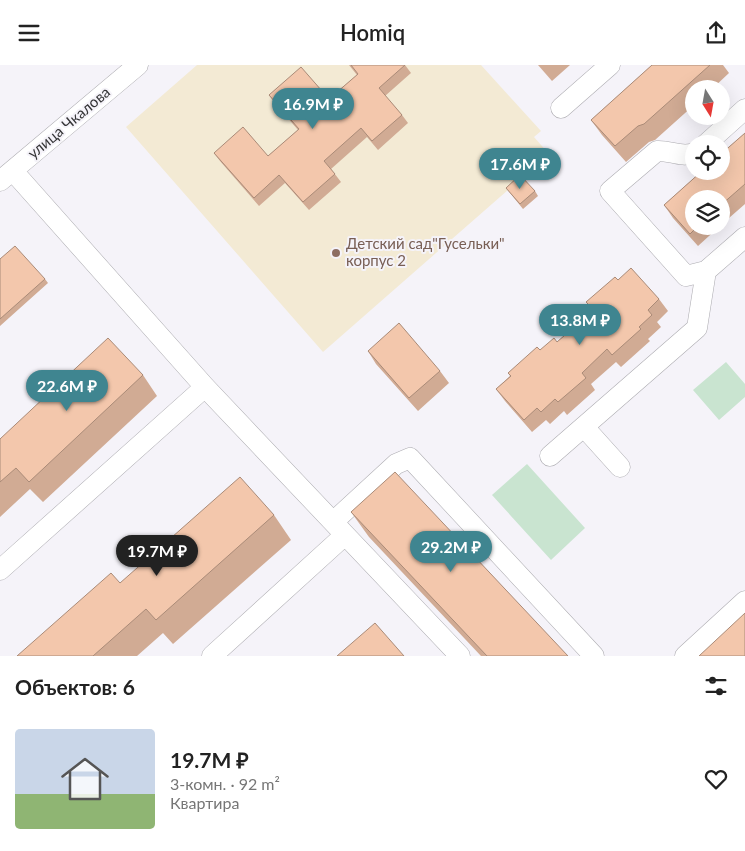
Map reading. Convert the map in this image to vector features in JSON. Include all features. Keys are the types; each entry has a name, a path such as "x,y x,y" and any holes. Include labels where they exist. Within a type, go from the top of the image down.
{"street":[{"name":"улица Чкалова","path":"6,176 138,65"},
{"path":"561,108 610,65"},
{"path":"716,135 745,109"},
{"path":"685,155 657,151 610,191 702,294"},
{"path":"6,176 460,656"},
{"path":"686,276 706,271 745,237"},
{"path":"550,456 697,328 706,271"},
{"path":"0,570 205,387"},
{"path":"584,427 620,467"},
{"path":"212,656 339,528 396,464 410,458 594,656"},
{"path":"685,656 745,601"}],"shaded area":[{"name":"Детский сад\"Гусельки\" корпус 2","path":"197,65 481,65 541,131 534,137 549,154 323,352 126,127"}],"green space":[{"path":"726,362 745,384 745,397 719,420 693,390"},
{"path":"527,464 585,528 551,560 492,495"}],"building":[{"path":"351,65 405,65 379,88 402,115 372,141 361,128 324,161 335,174 303,202 279,175 254,198 214,153 243,127 268,156 299,129 269,95 301,67 329,99 358,74"},
{"path":"652,65 710,65 693,80 685,80 685,87 644,124 638,126 615,146 591,120"},
{"path":"745,133 745,184 730,197 730,190 685,190 685,228 664,205 692,180 730,180 730,146"},
{"path":"520,175 535,191 520,204 506,188"},
{"path":"15,246 45,279 0,319 0,259"},
{"path":"631,268 659,299 648,310 652,315 639,327 641,329 612,355 607,349 582,373 586,378 558,402 555,399 541,412 537,408 524,420 496,389 511,376 508,373 537,347 540,350 554,338 557,342 580,322 577,319 591,307 586,302 615,277 618,280"},
{"path":"399,323 440,371 409,398 368,351"},
{"path":"108,338 143,375 29,482 16,468 0,482 0,439"},
{"path":"395,472 568,656 487,656 351,512"},
{"path":"240,477 274,515 156,620 146,609 93,656 17,656 111,573 120,583"},
{"path":"745,613 745,656 699,656"},
{"path":"375,623 404,656 337,656"}],"place":[{"name":"Детский сад\"Гусельки\" корпус 2","path":"336,253"}]}
